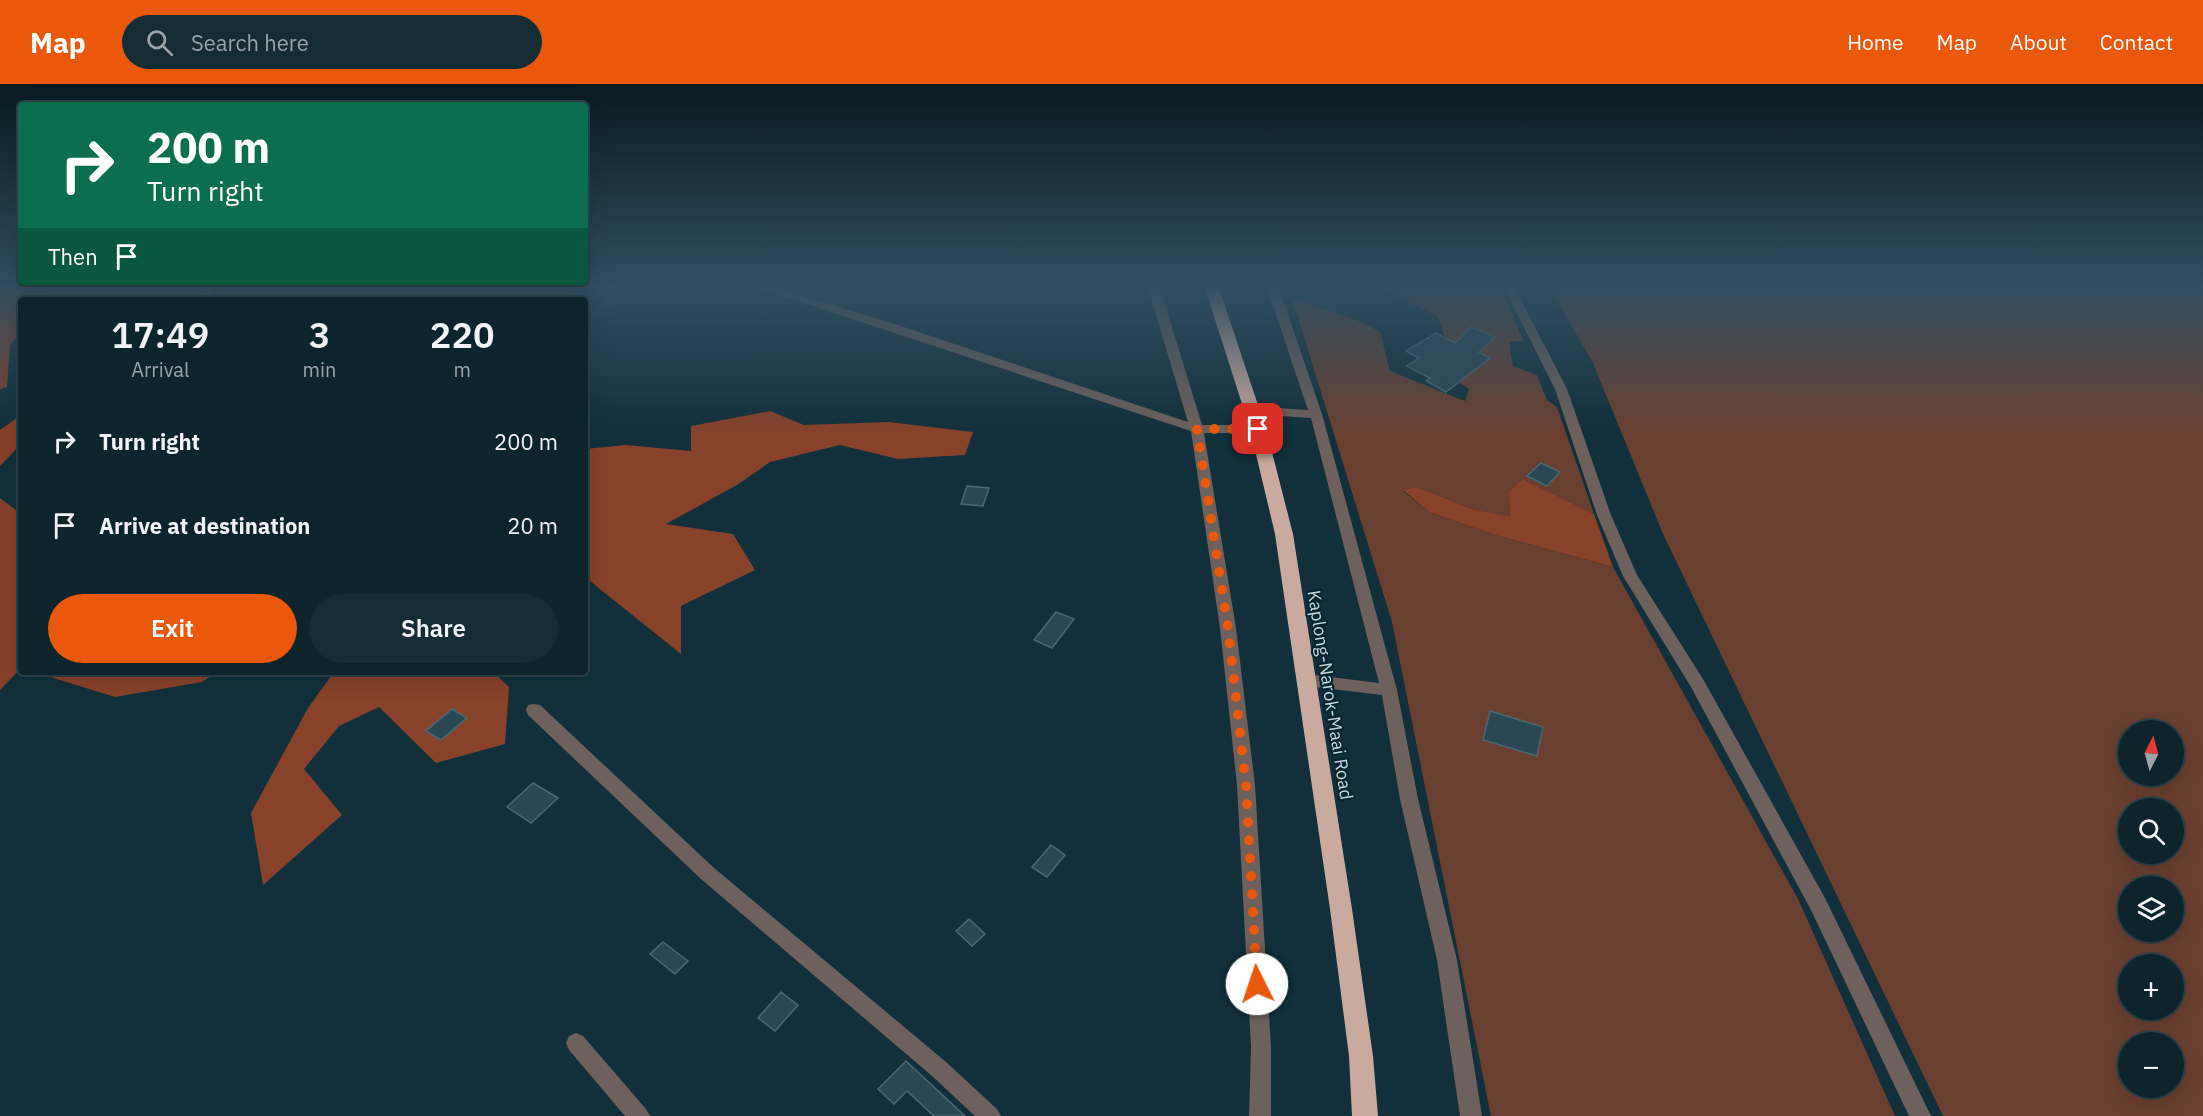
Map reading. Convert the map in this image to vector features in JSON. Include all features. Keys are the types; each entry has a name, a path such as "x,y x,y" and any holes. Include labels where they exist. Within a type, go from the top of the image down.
{"highway":[{"name":"Kaplong-Narok-Maai Road","path":"1227,336 1258,429 1284,534 1341,909 1361,1056 1365,1116"}],"street":[{"path":"918,336 1197,429 1258,429"},
{"path":"1169,336 1197,429 1228,628 1246,785 1261,1047 1260,1116"},
{"path":"1289,336 1316,414 1389,690 1409,799 1447,960 1471,1116"},
{"path":"1534,336 1561,388 1604,515 1630,576 1697,684 1818,904 1920,1116"},
{"path":"1250,410 1316,414"},
{"path":"1306,680 1389,690"},
{"path":"534,710 707,873 939,1068 990,1116"},
{"path":"576,1043 639,1116"}],"shaded area":[{"path":"0,336 17,336 10,345 7,387 0,389"},
{"path":"1304,336 1381,336 1390,371 1465,401 1469,389 1455,380 1453,362 1445,336 1521,336 1523,341 1509,342 1513,366 1537,375 1547,400 1557,407 1594,514 1523,479 1511,518 1472,509 1418,487 1403,491 1429,512 1495,535 1613,567 1798,899 1895,1116 1491,1116 1392,622"},
{"path":"1578,336 2203,336 2203,1116 1943,1116 1663,534 1593,363"},
{"path":"770,411 804,425 889,422 973,432 965,455 898,459 840,445 770,462 737,485 666,524 733,534 755,570 681,606 681,654 588,579 588,449 626,445 691,451 691,426"},
{"path":"18,417 18,447 0,466 0,430"},
{"path":"1523,479 1594,514 1613,567 1495,535 1429,512 1403,490 1418,487 1472,509 1511,517 1509,492"},
{"path":"0,498 18,512 18,671 0,690"},
{"path":"44,675 212,675 202,682 115,697"},
{"path":"332,675 496,675 509,687 505,744 436,763 379,707 339,726 304,769 342,815 263,885 251,813 308,708"}],"building":[{"path":"1431,336 1442,336 1455,343 1462,336 1495,337 1479,352 1490,358 1446,392 1426,381 1430,378 1407,366 1419,358 1406,351"},
{"path":"1541,463 1560,472 1547,486 1527,476"},
{"path":"967,486 989,488 983,506 961,504"},
{"path":"1056,612 1074,619 1052,648 1034,640"},
{"path":"452,709 467,718 441,740 426,731"},
{"path":"1490,711 1543,727 1537,756 1483,740"},
{"path":"533,783 558,798 531,823 507,807"},
{"path":"1051,845 1065,855 1047,877 1032,867"},
{"path":"969,919 985,934 972,946 956,931"},
{"path":"663,942 688,961 675,974 650,954"},
{"path":"781,992 798,1005 775,1031 758,1018"},
{"path":"906,1061 965,1116 934,1116 907,1091 894,1104 878,1089"}],"route":[{"path":"1257,984 1246,785 1228,628 1197,429 1258,429"}]}
